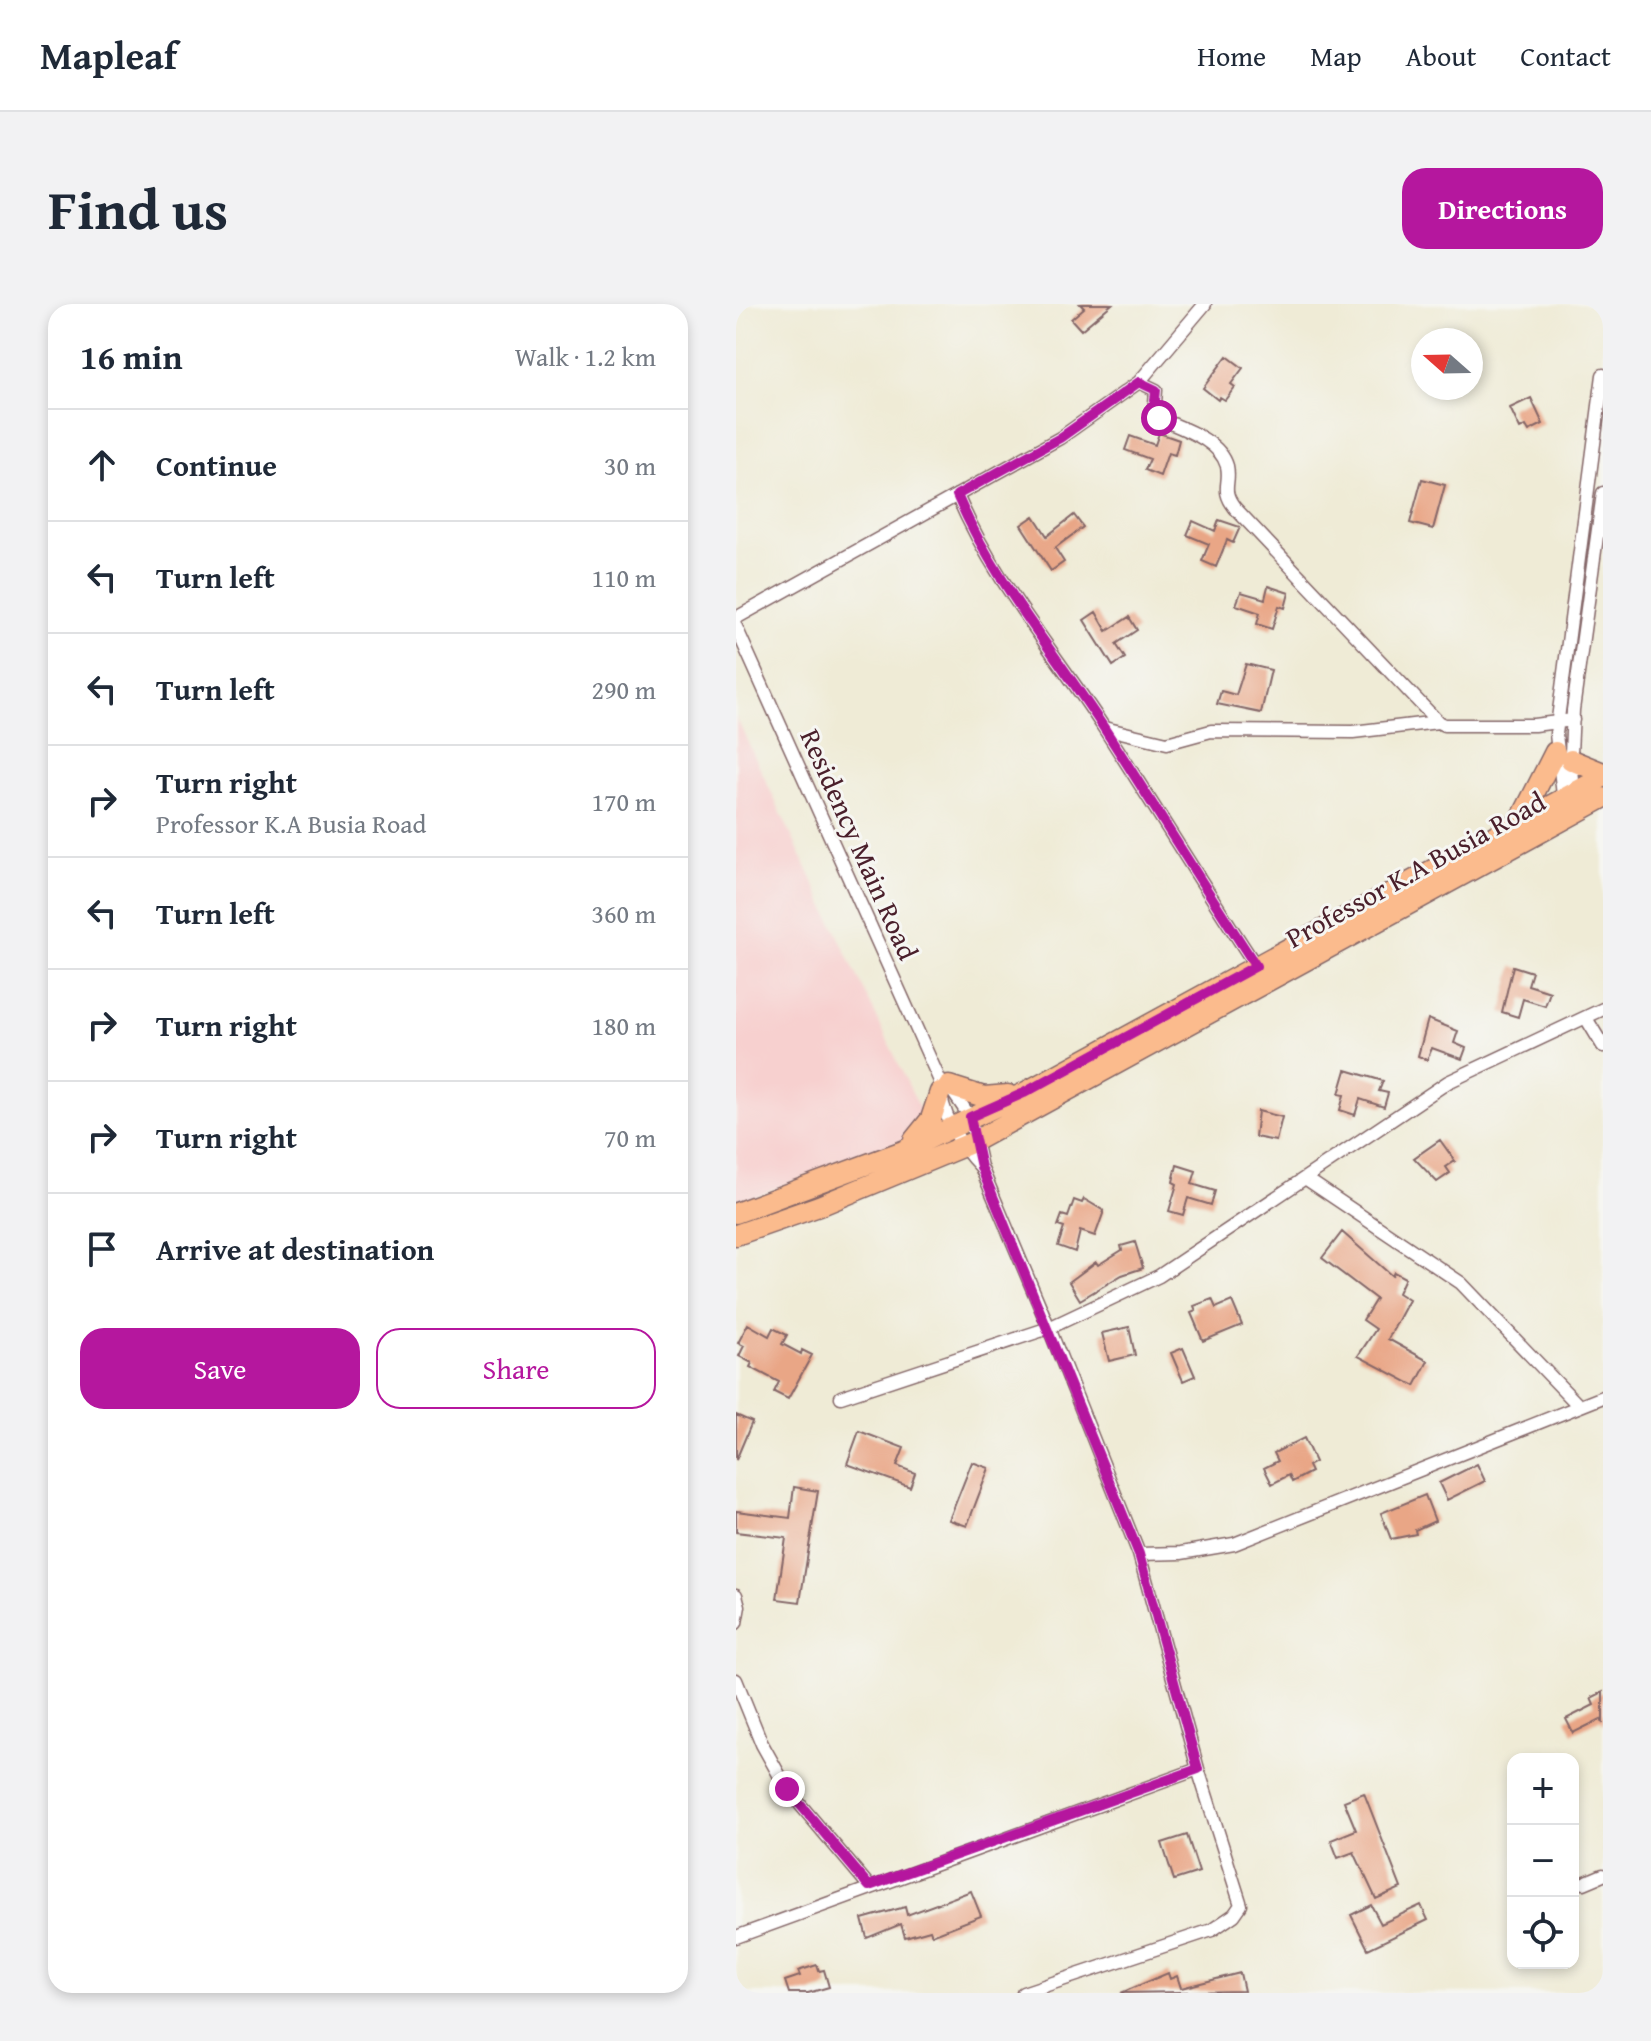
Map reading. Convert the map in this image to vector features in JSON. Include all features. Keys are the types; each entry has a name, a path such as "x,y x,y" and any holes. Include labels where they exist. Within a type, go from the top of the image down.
{"main road":[{"path":"1518,824 1563,756 1603,775"},
{"name":"Professor K.A Busia Road","path":"736,1235 819,1206 969,1143 1571,804 1603,775"},
{"name":"Professor K.A Busia Road","path":"736,1213 903,1151 962,1120 1024,1093 1518,824 1571,804 1603,798"},
{"path":"903,1151 931,1119 943,1086 984,1097 1024,1093"}],"street":[{"path":"736,618 1060,438 1139,382 1205,304"},
{"path":"1571,804 1557,722 1603,375"},
{"path":"1139,382 1156,390 1154,416 1201,438 1221,454 1228,469 1224,484 1235,508 1438,722 1444,725 1573,720"},
{"path":"1563,756 1573,720 1603,493"},
{"path":"957,495 977,541 1104,728 1175,845 1256,966"},
{"name":"Residency Main Road","path":"736,627 943,1086"},
{"path":"1104,728 1167,743 1211,731 1353,732 1438,722"},
{"path":"841,1397 1049,1328 1159,1276 1448,1082 1603,1009"},
{"path":"1586,1018 1603,1046"},
{"path":"943,1086 962,1120 1139,1554 1198,1769 1241,1905 1234,1915 1212,1930 1023,1993"},
{"path":"943,1086 962,1120 969,1143"},
{"path":"1305,1178 1461,1283 1579,1406"},
{"path":"1139,1554 1181,1553 1234,1544 1603,1397"},
{"path":"736,1595 739,1606 736,1623"},
{"path":"736,1680 762,1744 787,1789 869,1886"},
{"path":"736,1937 869,1886 1198,1769"},
{"path":"1584,1883 1603,1875"}],"shaded area":[{"path":"736,717 930,1131 736,1203"}],"building":[{"path":"1080,304 1112,304 1081,330 1071,319 1084,308"},
{"path":"1227,356 1243,368 1231,384 1235,387 1225,400 1220,397 1218,400 1203,388"},
{"path":"1531,398 1543,424 1529,431 1526,426 1520,429 1510,408"},
{"path":"1159,433 1179,440 1175,455 1168,453 1160,476 1145,470 1150,459 1125,450 1130,436 1155,445"},
{"path":"1422,479 1445,485 1433,529 1410,523"},
{"path":"1074,515 1083,527 1055,548 1064,562 1051,571 1021,525 1034,516 1047,536"},
{"path":"1219,520 1240,527 1233,543 1227,540 1216,567 1202,561 1209,544 1187,535 1193,521 1215,531"},
{"path":"1268,586 1289,593 1285,608 1279,606 1272,629 1257,624 1260,613 1236,605 1241,592 1265,599"},
{"path":"1096,612 1107,631 1129,617 1137,630 1116,644 1125,658 1113,666 1084,620"},
{"path":"1246,664 1271,670 1261,713 1217,704 1221,691 1236,695"},
{"path":"1513,966 1532,972 1528,985 1550,992 1545,1006 1523,999 1518,1017 1502,1012"},
{"path":"1428,1019 1458,1031 1454,1043 1466,1048 1462,1059 1432,1048 1427,1060 1418,1056"},
{"path":"1346,1070 1383,1081 1379,1091 1388,1093 1384,1107 1360,1099 1355,1115 1340,1110 1344,1095 1339,1094"},
{"path":"1258,1111 1282,1117 1276,1141 1255,1137"},
{"path":"1440,1140 1455,1161 1446,1167 1450,1173 1437,1182 1414,1158"},
{"path":"1177,1165 1196,1171 1192,1184 1215,1191 1211,1205 1188,1198 1183,1215 1169,1211 1177,1184 1173,1182"},
{"path":"1084,1199 1104,1211 1095,1236 1080,1231 1075,1252 1058,1246 1064,1228 1058,1226 1062,1215 1068,1217 1074,1200 1082,1203"},
{"path":"1342,1232 1392,1276 1394,1272 1405,1278 1398,1293 1409,1300 1388,1339 1428,1361 1415,1386 1358,1356 1376,1329 1363,1320 1376,1299 1322,1258"},
{"path":"1135,1242 1143,1268 1122,1275 1080,1300 1069,1282 1096,1262 1098,1265 1122,1250 1121,1246"},
{"path":"1212,1299 1216,1308 1232,1301 1242,1325 1203,1341 1191,1313 1196,1311 1194,1306"},
{"path":"748,1324 769,1336 773,1328 787,1335 782,1344 801,1354 802,1350 812,1355 788,1399 774,1392 779,1382 750,1367 752,1363 739,1356 744,1346 738,1343"},
{"path":"1129,1327 1135,1355 1109,1361 1102,1333"},
{"path":"1183,1348 1195,1376 1183,1381 1171,1353"},
{"path":"736,1415 752,1422 736,1460"},
{"path":"859,1431 904,1448 897,1466 915,1473 910,1487 847,1464"},
{"path":"1304,1438 1315,1462 1308,1466 1311,1472 1292,1482 1289,1475 1272,1484 1264,1468 1278,1461 1274,1453"},
{"path":"972,1462 989,1468 967,1526 949,1520"},
{"path":"1477,1464 1485,1481 1447,1500 1439,1483"},
{"path":"794,1487 818,1491 800,1602 777,1599 786,1538 736,1532 736,1511 790,1518"},
{"path":"1425,1495 1435,1521 1415,1530 1416,1534 1391,1539 1381,1513"},
{"path":"1603,1692 1603,1724 1601,1719 1573,1733 1566,1719 1594,1705 1591,1698"},
{"path":"1364,1793 1401,1888 1376,1899 1354,1852 1338,1858 1331,1840 1356,1830 1344,1801"},
{"path":"1187,1835 1199,1872 1174,1880 1162,1843"},
{"path":"971,1891 981,1916 932,1935 930,1930 905,1937 901,1924 867,1938 862,1919 905,1907 907,1915"},
{"path":"1371,1905 1381,1924 1421,1905 1428,1920 1368,1949 1351,1915"},
{"path":"817,1965 819,1971 824,1970 829,1987 808,1993 789,1993 785,1981 800,1976 798,1971"},
{"path":"1168,1973 1170,1979 1177,1976 1181,1988 1240,1973 1244,1991 1121,1993"}],"route":[{"path":"787,1789 869,1886 1198,1769 1139,1554 981,1167 970,1117 1024,1093 1256,966 1175,845 1104,728 992,565 977,541 957,495 1060,438 1139,382 1156,390 1158,399 1154,416 1159,418"}]}
